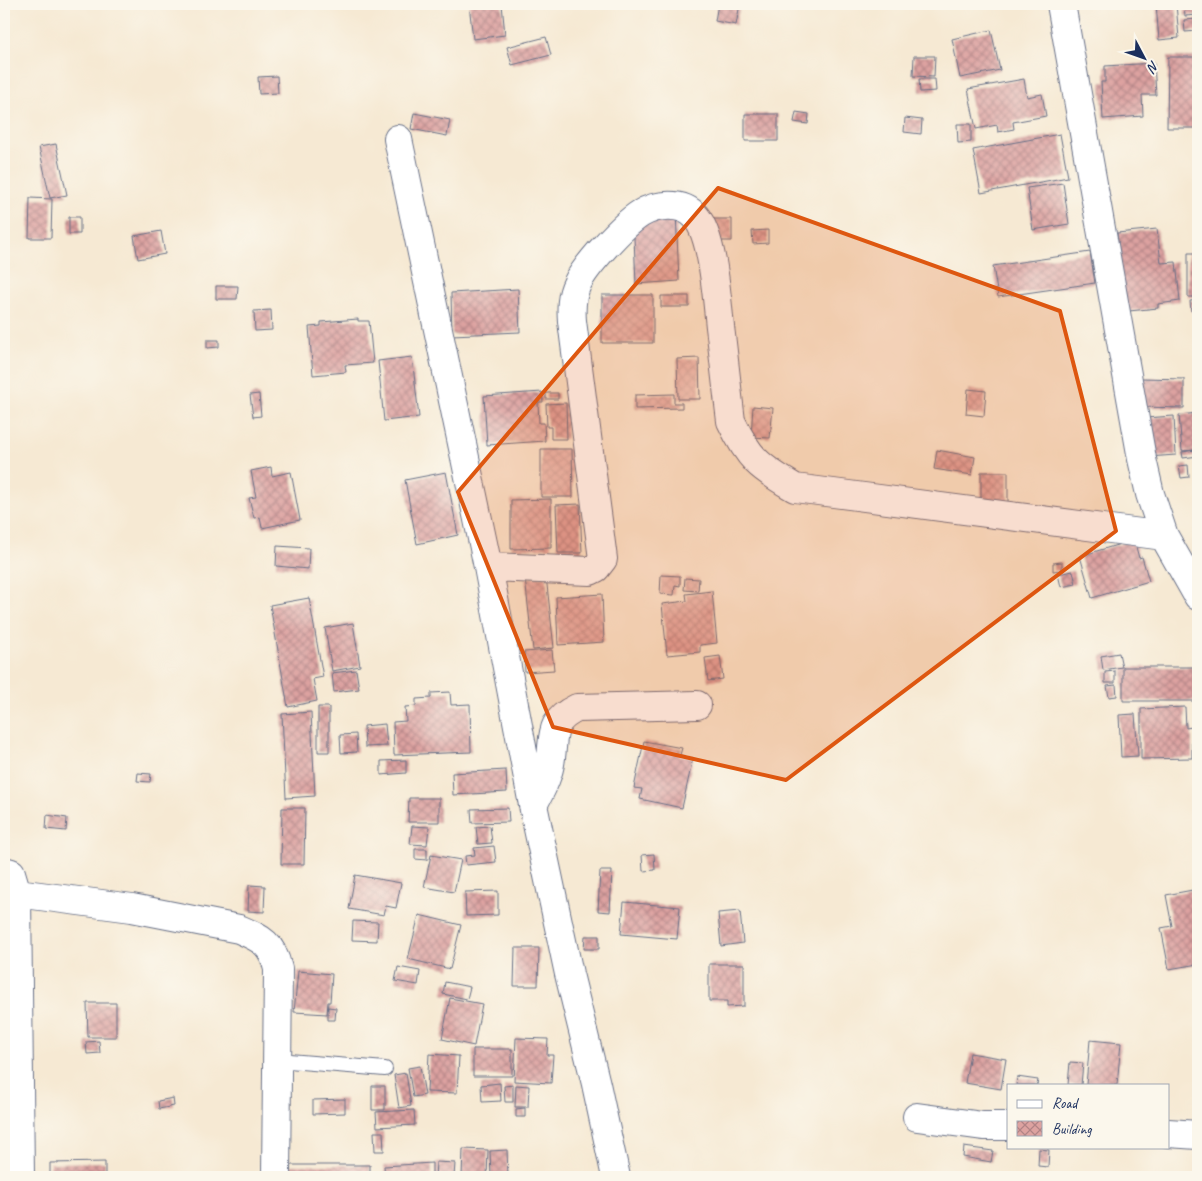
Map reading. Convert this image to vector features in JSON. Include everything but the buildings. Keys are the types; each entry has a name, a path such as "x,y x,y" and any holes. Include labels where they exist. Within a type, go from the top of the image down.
{"street":[{"path":"1061,4 1142,459 1150,494 1164,536 1198,596"},
{"path":"398,138 488,567 533,805 568,974 596,1084 616,1177"},
{"path":"488,567 590,570 596,568 603,559 572,321 572,296 576,284 583,273 612,240 640,214 660,206 683,207 696,216 705,232 714,276 731,421 751,457 766,471 795,488 1164,536"},
{"path":"533,805 547,774 554,729 567,712 577,708 697,706"},
{"path":"20,1177 10,882 229,927 256,936 267,943 275,954 278,969 276,1177"},
{"path":"917,1117 983,1126 1007,1126"},
{"path":"1170,1133 1198,1135"}],"lane":[{"path":"277,1060 385,1069"}],"highlighted area":[{"path":"718,188 1060,311 1116,531 786,780 553,727 458,492"}]}
